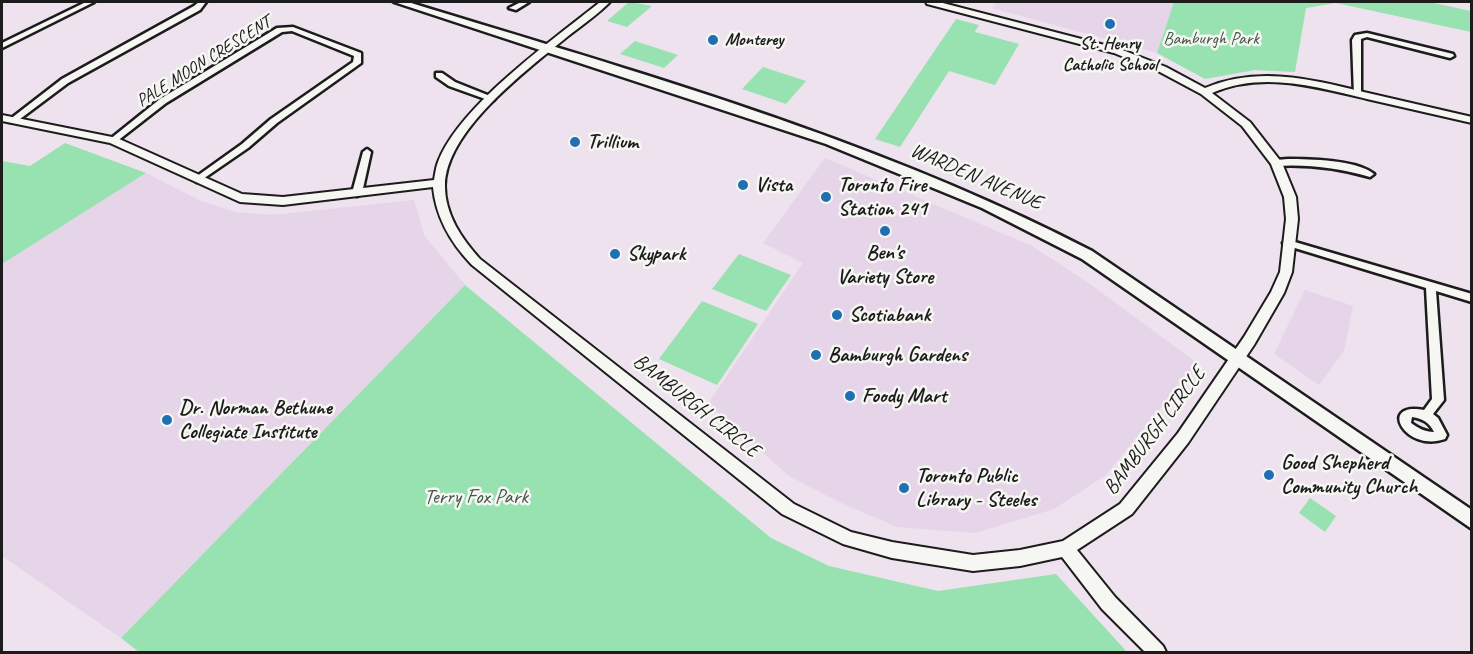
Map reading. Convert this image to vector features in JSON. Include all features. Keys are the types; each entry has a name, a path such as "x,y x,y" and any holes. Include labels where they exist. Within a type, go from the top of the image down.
{"main road":[{"name":"WARDEN AVENUE","path":"399,2 788,125 1003,210 1086,255 1472,521"}],"street":[{"path":"2,46 90,2"},
{"path":"7,119 65,81 198,8 202,2"},
{"path":"513,8 525,2"},
{"path":"7,119 113,140 235,196 265,201 438,183 448,153 460,131 491,98 606,2"},
{"name":"BAMBURGH CIRCLE","path":"438,183 447,224 459,244 476,262 788,509 849,538 892,550 973,563 1020,558 1066,548 1126,509 1183,438 1237,358 1277,293 1286,272 1292,219 1290,197 1276,163 1246,124 1205,92 1162,69 1117,51 930,2"},
{"name":"PALE MOON CRESCENT","path":"113,140 164,101 280,30 293,29 358,55 357,63 197,179"},
{"path":"1358,93 1356,40 1358,37 1367,35 1450,56"},
{"path":"439,75 452,84 491,98"},
{"path":"1205,92 1231,82 1263,78 1304,81 1472,120"},
{"path":"357,193 367,152"},
{"path":"1276,163 1345,165 1370,174"},
{"path":"1288,243 1472,298"},
{"path":"1426,415 1438,400 1439,387 1431,286"},
{"path":"1066,548 1078,566 1109,602 1157,652"}],"shaded area":[{"name":"St. Henry Catholic School","path":"996,2 1174,2 1157,53 992,8"},
{"path":"825,158 1032,246 1090,284 1197,363 1106,475 1054,509 975,533 897,527 837,501 789,476 708,404 803,263 763,243"},
{"name":"Dr. Norman Bethune Collegiate Institute","path":"146,173 201,201 236,212 272,215 414,200 424,235 465,285 121,638 2,556 2,264"},
{"path":"1305,290 1353,306 1344,351 1319,385 1274,354"}],"green space":[{"path":"629,2 652,6 627,27 607,21"},
{"name":"Bamburgh Park","path":"1174,2 1429,2 1471,11 1471,32 1336,3 1306,8 1295,72 1255,70 1205,79 1157,53"},
{"path":"956,19 979,25 973,35 975,32 1019,44 995,85 949,71 900,147 875,139"},
{"path":"635,41 678,55 664,68 620,54"},
{"path":"763,67 806,81 786,104 742,89"},
{"path":"65,143 146,173 2,264 2,161 30,166"},
{"path":"739,254 791,275 766,311 712,289"},
{"name":"Terry Fox Park","path":"465,285 771,538 829,566 938,591 1056,574 1127,652 139,652 121,638"},
{"path":"702,301 758,324 717,385 659,359"},
{"path":"1310,498 1336,516 1325,532 1299,513"}],"place":[{"name":"St. Henry Catholic School","path":"1110,24"},
{"name":"Monterey","path":"713,40"},
{"name":"Trillium","path":"575,142"},
{"name":"Vista","path":"743,185"},
{"name":"Toronto Fire Station 241","path":"826,197"},
{"name":"Ben's Variety Store","path":"885,231"},
{"name":"Skypark","path":"615,254"},
{"name":"Scotiabank","path":"837,315"},
{"name":"Bamburgh Gardens","path":"816,355"},
{"name":"Foody Mart","path":"850,396"},
{"name":"Dr. Norman Bethune Collegiate Institute","path":"167,420"},
{"name":"Good Shepherd Community Church","path":"1269,475"},
{"name":"Toronto Public Library - Steeles","path":"904,488"}]}
